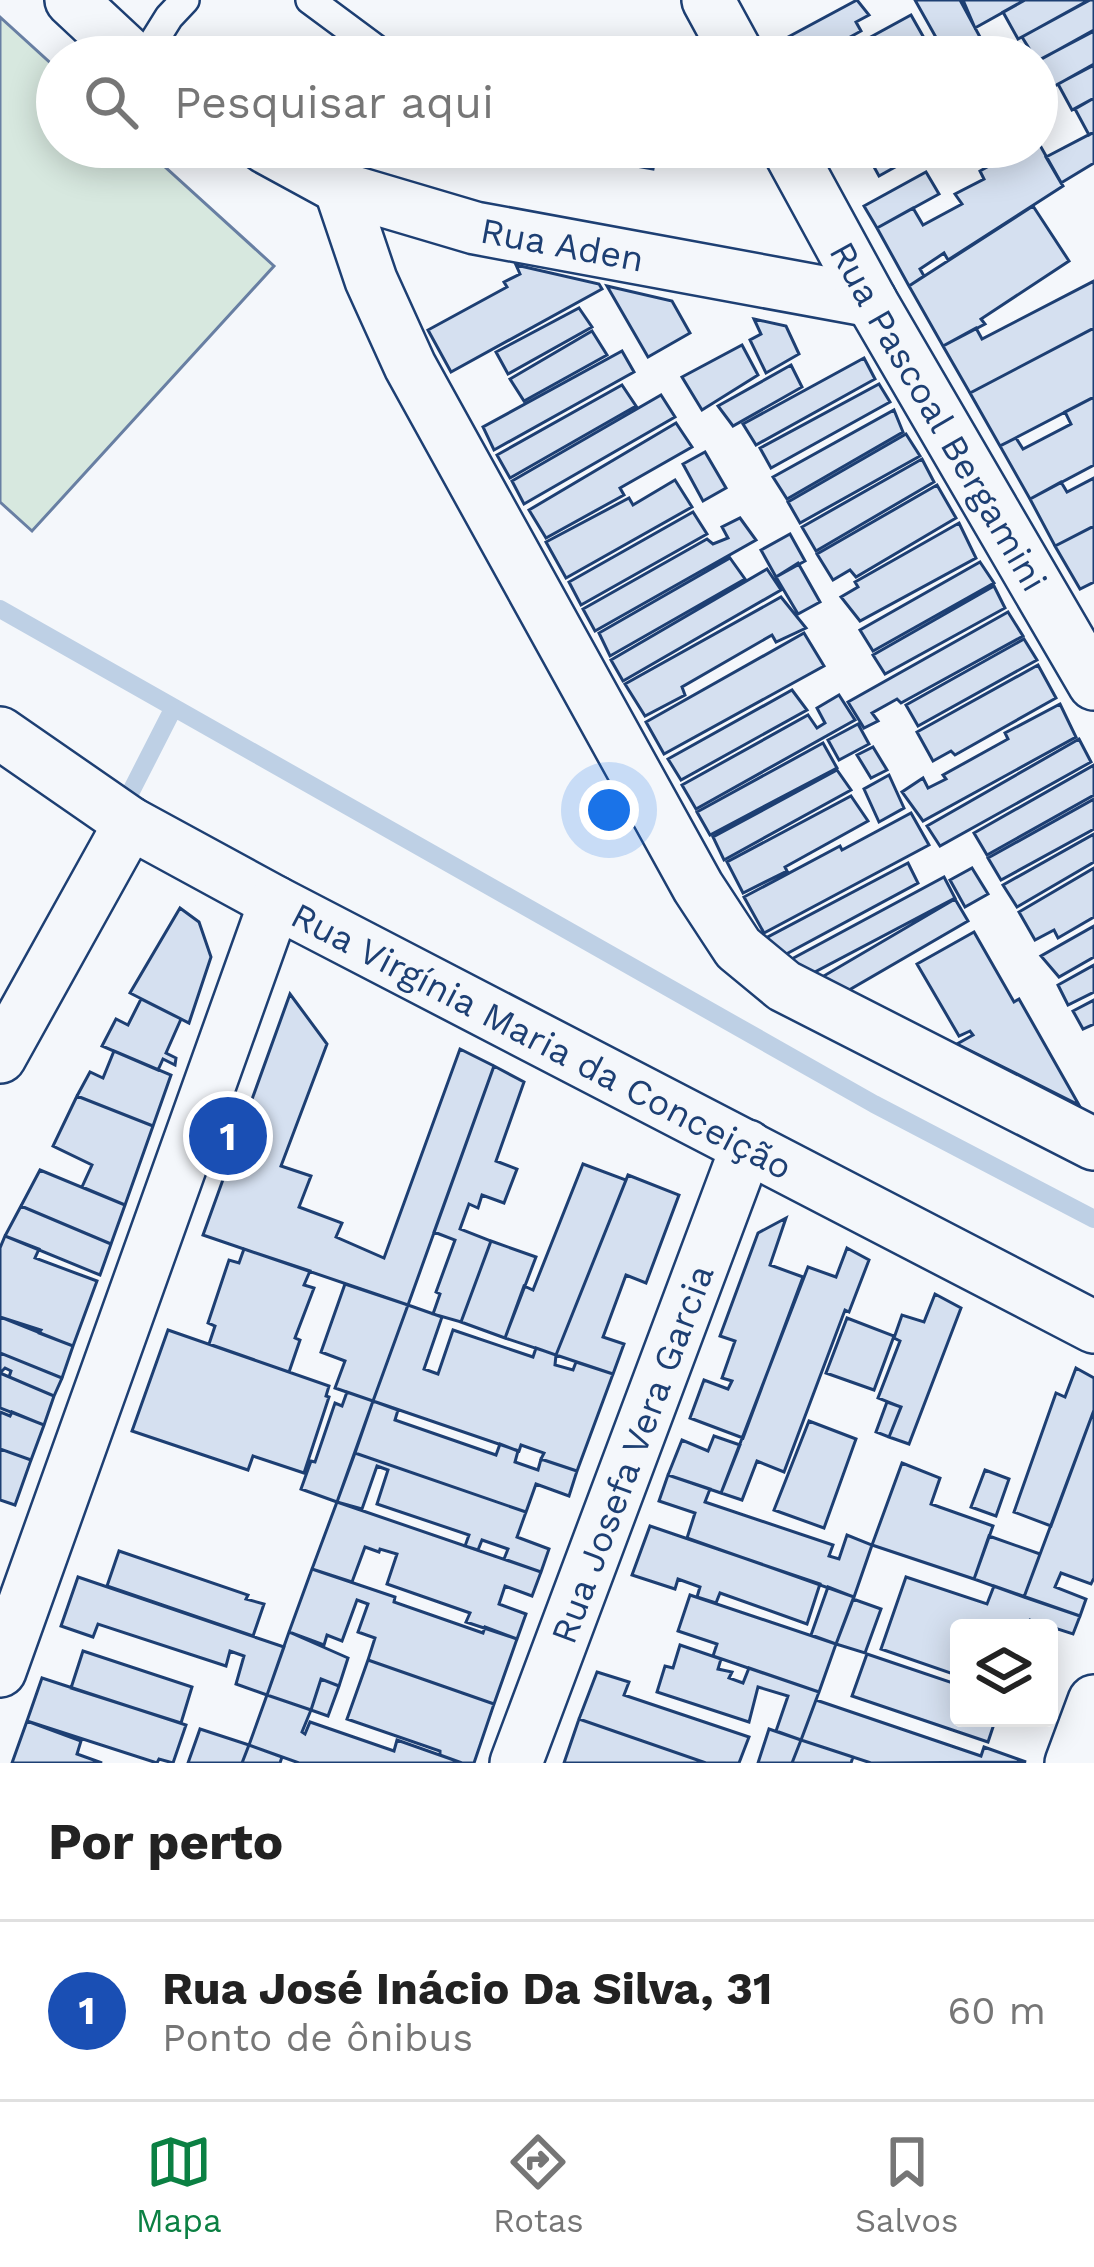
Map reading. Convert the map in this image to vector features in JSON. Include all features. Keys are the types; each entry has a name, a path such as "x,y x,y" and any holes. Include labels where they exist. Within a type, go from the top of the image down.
{"street":[{"path":"71,0 110,36"},
{"path":"708,0 728,36"},
{"name":"Rua Aden","path":"303,168 340,188 475,228 871,301"},
{"name":"Rua Pascoal Bergamini","path":"799,168 871,301 1094,684"},
{"path":"340,188 371,280 410,366 738,948 784,986 1094,1144"},
{"name":"Rua Virgínia Maria da Conceição","path":"0,733 130,824 1094,1327"},
{"path":"0,1057 130,824"},
{"path":"0,1671 275,902"},
{"name":"Rua Josefa Vera Garcia","path":"516,1763 747,1146"},
{"path":"1071,1763 1094,1701"}],"lane":[{"path":"156,36 185,0"},
{"path":"310,0 359,36"}],"shaded area":[{"path":"0,17 36,50 36,168 166,168 274,266 32,531 0,502"}],"building":[{"path":"857,0 869,15 856,22 861,31 852,36 790,36"},
{"path":"915,0 960,0 979,36 935,36"},
{"path":"963,0 1025,0 975,28"},
{"path":"1025,0 1090,0 1024,36 1016,36 1003,12"},
{"path":"1094,0 1094,31 1058,50 1058,36 1024,36"},
{"path":"911,15 923,36 872,36"},
{"path":"1094,30 1094,64 1058,84 1058,50"},
{"path":"1094,65 1094,98 1072,110 1058,84"},
{"path":"1094,98 1094,132 1089,135 1075,109"},
{"path":"1094,132 1094,163 1061,183 1052,168 1058,168 1058,151"},
{"path":"1053,168 1063,186 948,260 944,253 920,269 924,276 909,286 877,228 913,208 923,225 962,204 955,194 984,179 980,171"},
{"path":"926,172 939,194 877,228 864,206"},
{"path":"1033,206 1069,261 981,319 985,324 943,346 909,286"},
{"path":"516,265 599,284 602,289 451,372 428,330 507,287 504,282 520,274"},
{"path":"1094,281 1094,328 970,393 943,346 976,328 982,339"},
{"path":"607,286 672,301 690,333 648,357"},
{"path":"579,308 592,327 508,374 496,352"},
{"path":"754,319 786,326 799,354 766,373 750,340 761,334"},
{"path":"1094,328 1094,397 1000,446 970,393"},
{"path":"592,331 607,355 524,401 510,379"},
{"path":"742,345 758,375 702,410 682,377"},
{"path":"622,351 634,372 494,450 483,427"},
{"path":"864,358 875,379 756,445 743,424"},
{"path":"791,365 802,387 733,426 718,406"},
{"path":"879,384 890,402 771,468 760,448"},
{"path":"622,385 636,406 510,478 497,455"},
{"path":"661,395 675,417 524,504 512,481"},
{"path":"1094,397 1094,465 1030,499 1000,446 1016,438 1023,449 1071,424 1065,412"},
{"path":"894,410 903,432 787,499 773,477"},
{"path":"676,423 692,447 620,488 624,495 546,538 529,510"},
{"path":"906,434 920,456 800,523 788,502"},
{"path":"705,452 726,488 703,501 683,464"},
{"path":"922,459 934,482 816,551 802,527"},
{"path":"1094,478 1094,526 1055,546 1030,499 1061,482 1067,492"},
{"path":"675,480 692,507 566,578 546,542 629,498 633,505"},
{"path":"937,485 956,518 856,577 850,570 833,580 817,554"},
{"path":"693,512 707,534 581,605 569,582"},
{"path":"740,518 756,540 595,631 583,609 707,539 713,544 728,538 722,527"},
{"path":"959,523 976,558 860,621 841,597 858,587 855,582"},
{"path":"1094,526 1094,582 1080,589 1055,546"},
{"path":"790,534 805,561 776,577 761,550"},
{"path":"730,558 745,579 610,656 599,633"},
{"path":"980,562 994,583 873,651 860,630"},
{"path":"798,563 820,602 798,614 776,577"},
{"path":"767,569 781,590 623,681 611,660"},
{"path":"994,586 1005,608 885,674 873,655"},
{"path":"781,597 806,628 776,642 772,635 682,687 685,695 645,716 625,684"},
{"path":"1008,612 1023,636 901,703 897,699 872,713 878,721 864,728 848,702"},
{"path":"804,633 824,666 664,754 646,722"},
{"path":"1024,639 1037,660 918,726 906,705"},
{"path":"1038,665 1056,698 955,755 951,751 933,761 917,732"},
{"path":"792,690 807,710 681,780 668,759"},
{"path":"839,695 855,720 696,809 682,785 808,715 817,728 825,723 817,708"},
{"path":"1060,704 1076,737 923,821 902,792 923,778 928,788 946,779 943,775 1008,739 1005,733"},
{"path":"858,724 869,744 839,760 828,740"},
{"path":"1079,739 1091,762 940,846 927,826"},
{"path":"823,743 837,768 710,835 697,812"},
{"path":"873,747 887,770 871,778 857,755"},
{"path":"1094,765 1094,795 987,855 974,833"},
{"path":"837,770 851,790 724,860 713,837"},
{"path":"889,775 904,808 879,822 864,789"},
{"path":"851,796 868,821 743,893 727,862"},
{"path":"1094,799 1094,829 1001,880 988,858"},
{"path":"911,813 929,845 764,933 744,897"},
{"path":"1094,834 1094,862 1017,907 1003,885"},
{"path":"908,863 918,883 777,959 766,938"},
{"path":"972,868 988,894 965,907 950,880"},
{"path":"1094,868 1094,917 1058,938 1054,930 1035,940 1019,912"},
{"path":"944,877 955,898 811,974 788,961"},
{"path":"955,899 968,921 849,990 822,977"},
{"path":"180,908 199,922 211,957 189,1023 130,993"},
{"path":"1094,926 1094,957 1059,977 1041,956"},
{"path":"974,932 1014,1002 1019,999 1079,1105 957,1044 973,1035 970,1031 959,1036 917,964"},
{"path":"1094,965 1094,992 1068,1005 1058,985"},
{"path":"290,994 327,1044 281,1166 311,1176 299,1207 342,1223 336,1237 384,1258 460,1049 494,1066 408,1305 203,1235"},
{"path":"141,999 181,1019 166,1053 176,1058 175,1065 163,1059 158,1070 102,1046 116,1019 128,1025"},
{"path":"1094,1000 1094,1024 1083,1029 1073,1011"},
{"path":"114,1051 171,1075 153,1126 77,1096 90,1072 103,1078"},
{"path":"494,1066 524,1082 496,1161 517,1169 504,1203 482,1195 478,1208 469,1204 460,1229 491,1241 461,1322 433,1314 455,1240 434,1232"},
{"path":"77,1096 153,1126 125,1205 82,1187 92,1165 53,1146"},
{"path":"583,1164 626,1180 556,1355 505,1338 524,1286 533,1290"},
{"path":"40,1170 125,1205 111,1244 21,1206"},
{"path":"628,1175 679,1195 646,1283 626,1275 603,1337 624,1344 613,1374 556,1355"},
{"path":"21,1206 111,1244 100,1275 5,1236"},
{"path":"786,1218 770,1265 803,1277 743,1438 690,1418 704,1380 728,1389 732,1381 722,1378 735,1341 720,1336 758,1233"},
{"path":"5,1236 39,1249 35,1258 97,1281 73,1346 0,1317 0,1248"},
{"path":"491,1241 536,1257 505,1338 461,1322"},
{"path":"847,1248 869,1260 849,1312 845,1310 784,1472 757,1461 742,1500 721,1493 808,1267 836,1277"},
{"path":"244,1249 310,1271 304,1285 314,1288 295,1338 300,1340 289,1372 209,1344 215,1326 208,1323 229,1260 239,1263"},
{"path":"345,1284 408,1305 373,1401 335,1388 345,1361 321,1352"},
{"path":"935,1294 961,1308 909,1444 889,1437 901,1407 878,1398 900,1341 894,1338 902,1315 924,1322"},
{"path":"408,1305 442,1317 424,1369 438,1374 453,1330 533,1357 536,1348 556,1355 555,1365 573,1370 576,1362 613,1374 577,1471 541,1459 544,1453 521,1445 519,1451 373,1401"},
{"path":"0,1317 73,1346 62,1378 0,1353"},
{"path":"847,1318 894,1336 874,1390 826,1373"},
{"path":"168,1330 329,1386 304,1473 253,1456 248,1470 132,1431"},
{"path":"0,1353 62,1378 54,1396 9,1377 11,1371 5,1368 0,1373"},
{"path":"1076,1368 1094,1378 1094,1410 1051,1526 1014,1512 1056,1393 1065,1397"},
{"path":"0,1373 54,1396 44,1425 0,1408"},
{"path":"347,1392 373,1401 337,1502 301,1489 335,1403 342,1406"},
{"path":"373,1401 398,1410 395,1420 496,1455 500,1444 518,1451 515,1462 538,1470 541,1459 577,1471 569,1496 536,1484 526,1512 355,1453"},
{"path":"887,1402 901,1407 889,1437 876,1432"},
{"path":"1094,1410 1094,1578 1091,1584 1061,1573 1055,1587 1086,1599 1080,1616 1024,1597"},
{"path":"0,1412 44,1425 31,1460 0,1449"},
{"path":"809,1421 856,1439 824,1528 774,1510"},
{"path":"714,1436 740,1445 721,1493 668,1475 682,1440 708,1451"},
{"path":"0,1449 31,1460 15,1505 0,1500"},
{"path":"355,1453 526,1512 517,1537 549,1549 541,1572 504,1559 508,1549 482,1540 478,1550 465,1546 469,1535 377,1504 388,1470 377,1466 362,1509 337,1502"},
{"path":"902,1463 940,1478 931,1504 993,1526 974,1579 872,1545"},
{"path":"985,1470 1009,1479 996,1516 971,1507"},
{"path":"668,1475 710,1489 705,1502 833,1545 829,1556 839,1559 847,1535 872,1545 854,1597 687,1538 695,1513 659,1501"},
{"path":"337,1502 541,1572 532,1596 505,1586 499,1604 526,1614 517,1639 466,1622 470,1613 387,1584 397,1554 365,1547 352,1582 312,1569"},
{"path":"650,1526 820,1584 807,1624 720,1593 716,1603 697,1597 700,1587 678,1579 675,1589 632,1575"},
{"path":"989,1536 1040,1554 1024,1597 974,1579"},
{"path":"119,1551 264,1604 253,1636 107,1586"},
{"path":"312,1569 483,1633 485,1627 517,1639 494,1704 368,1660 375,1638 358,1632 368,1604 357,1600 342,1641 327,1635 324,1645 289,1632"},
{"path":"78,1577 284,1647 267,1695 236,1684 244,1656 230,1651 226,1666 98,1624 93,1637 61,1626"},
{"path":"906,1577 987,1604 994,1586 1080,1616 1073,1634 1058,1629 1058,1619 950,1619 950,1673 881,1649"},
{"path":"828,1587 854,1597 836,1644 811,1635"},
{"path":"690,1595 836,1644 819,1692 713,1656 717,1644 678,1631"},
{"path":"853,1599 881,1609 865,1653 836,1644"},
{"path":"289,1632 348,1658 339,1686 321,1679 311,1710 267,1695"},
{"path":"680,1645 721,1659 718,1669 732,1672 729,1678 743,1683 749,1668 819,1692 801,1740 776,1731 788,1696 758,1687 749,1722 657,1692 665,1666 673,1668"},
{"path":"83,1651 192,1687 181,1723 71,1688"},
{"path":"867,1654 950,1682 950,1727 993,1727 988,1742 852,1696"},
{"path":"368,1660 494,1704 474,1763 462,1763 347,1719"},
{"path":"597,1672 629,1682 624,1695 749,1737 739,1763 706,1763 579,1719"},
{"path":"42,1678 186,1725 173,1763 159,1759 157,1763 27,1721"},
{"path":"321,1679 339,1686 328,1716 311,1710"},
{"path":"267,1695 311,1710 305,1734 310,1722 394,1751 397,1740 462,1763 299,1763 249,1745"},
{"path":"816,1700 981,1756 984,1747 1026,1762 871,1763 801,1740"},
{"path":"579,1719 706,1763 564,1763"},
{"path":"27,1721 81,1741 77,1754 102,1763 12,1763"},
{"path":"200,1729 249,1745 242,1763 188,1763"},
{"path":"769,1729 801,1740 792,1763 758,1763"},
{"path":"801,1740 853,1757 851,1763 792,1763"},
{"path":"249,1745 282,1757 280,1763 242,1763"}],"waterway":[{"path":"0,609 874,1104 1094,1219"},
{"path":"120,813 173,709"}],"place":[{"name":"Rua José Inácio Da Silva, 31","path":"228,1136"}]}
